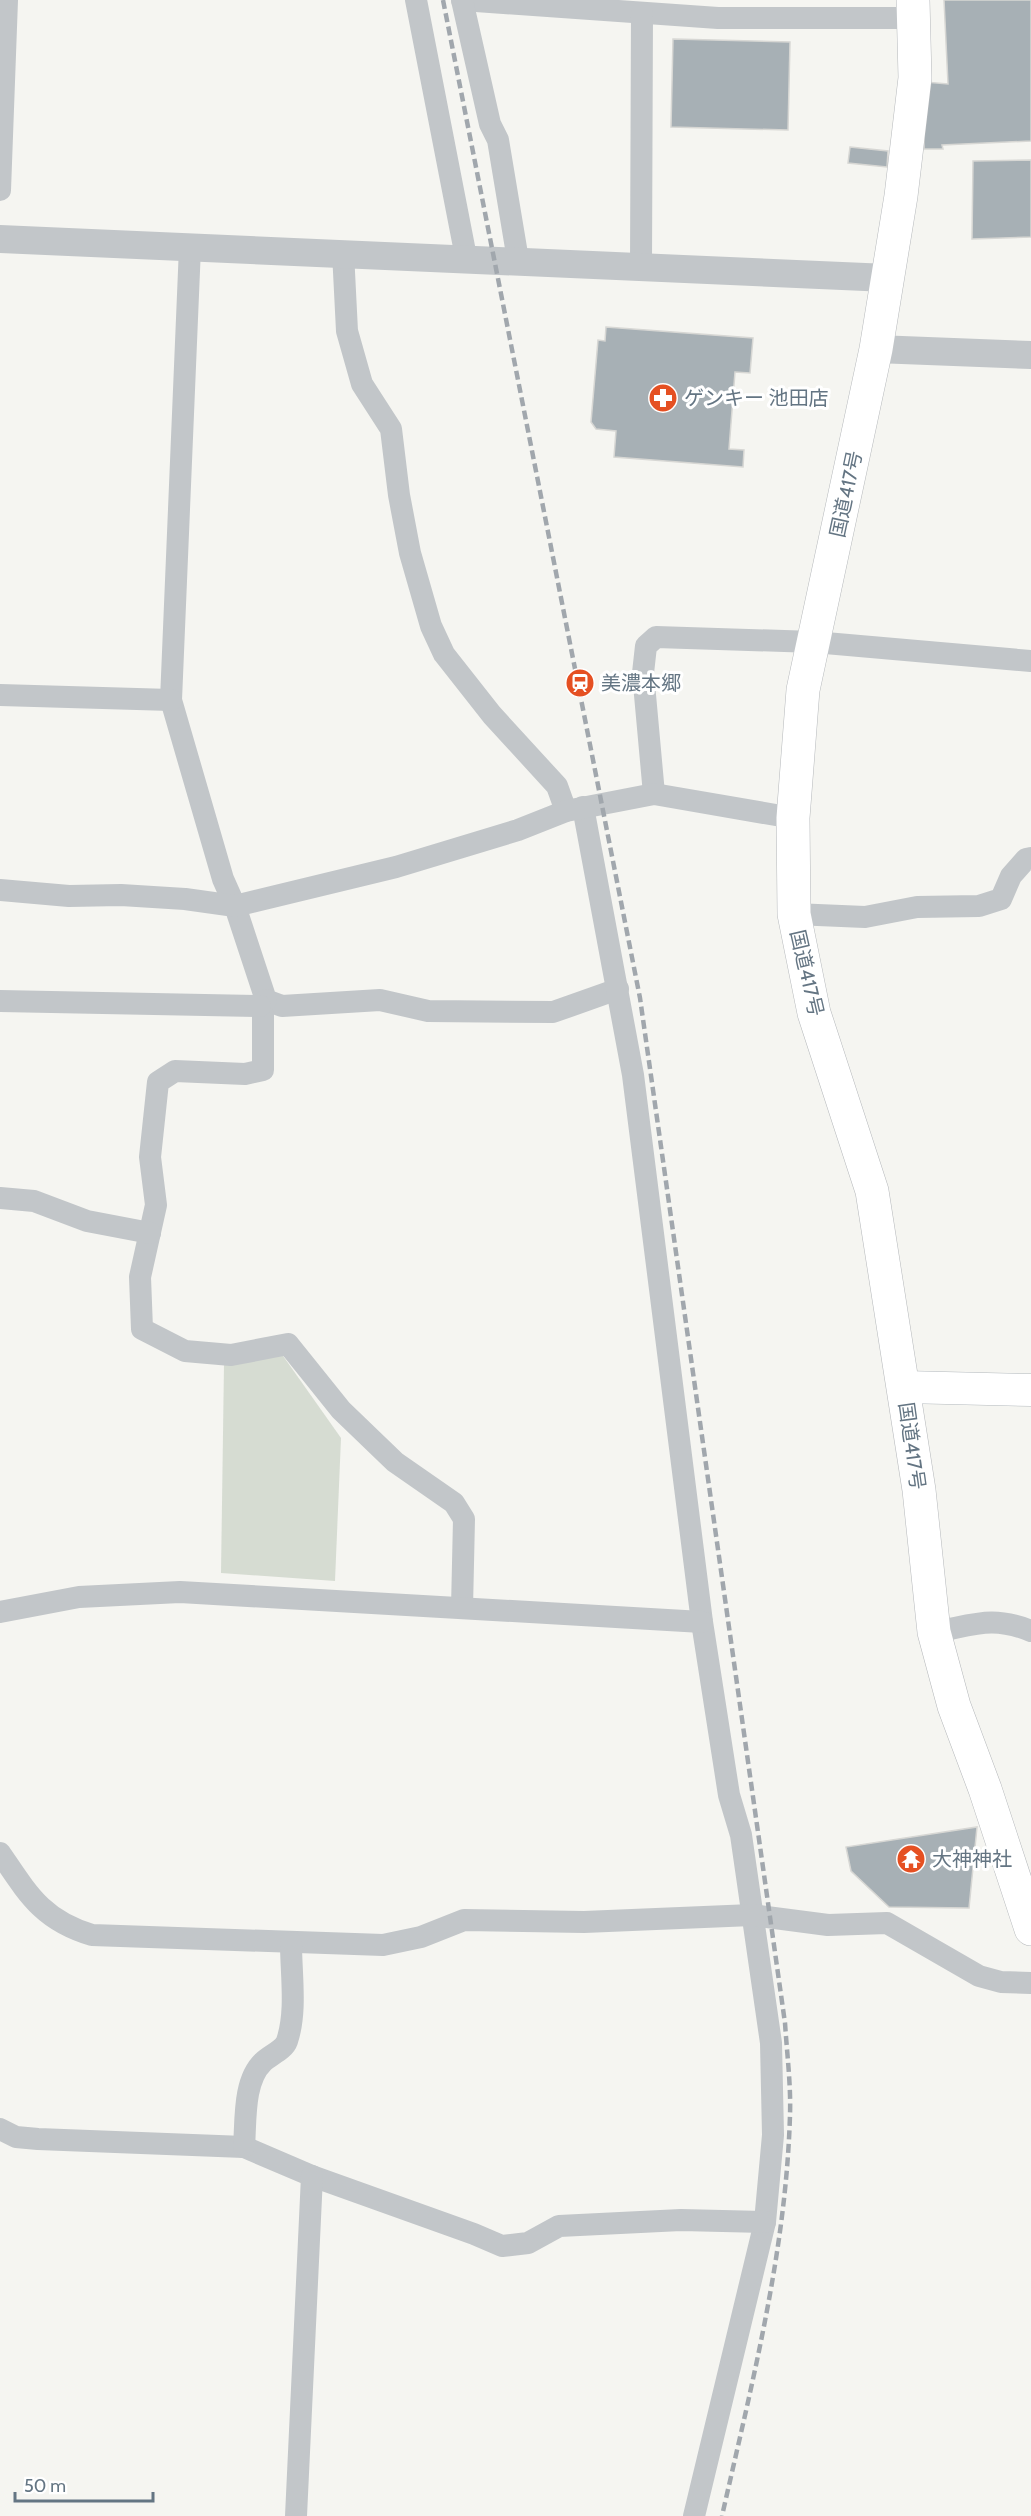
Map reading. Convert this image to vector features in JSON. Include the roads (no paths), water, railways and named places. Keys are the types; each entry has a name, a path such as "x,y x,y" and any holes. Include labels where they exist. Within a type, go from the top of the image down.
{"highway":[{"name":"国道417号","path":"913,9 915,78 901,196 888,278 876,349 803,690 793,818 794,914 814,1013 872,1191 904,1387 934,1632 954,1706 985,1789 1031,1929"}],"main road":[{"path":"904,1387 1031,1390"}],"street":[{"path":"0,190 7,0"},
{"path":"416,0 466,257"},
{"path":"518,260 498,140 490,124 462,0 718,18 913,9"},
{"path":"641,266 642,13"},
{"path":"0,239 466,257 888,278"},
{"path":"190,247 171,700 223,879 235,906 263,1003 263,1070 245,1074 175,1071 158,1082 150,1157 156,1205 140,1277 142,1329 185,1351 231,1355 288,1344 341,1410 395,1462 454,1503 464,1519 462,1608"},
{"path":"343,252 347,331 362,384 391,429 399,495 410,553 431,626 444,654 492,715 575,809 618,988 653,1223 702,1622 729,1795 741,1835 771,2043 773,2135 765,2222 694,2516"},
{"path":"876,349 1031,355"},
{"path":"654,794 643,673 646,646 656,638 814,642 1031,661"},
{"path":"0,695 171,700"},
{"path":"0,890 69,896 121,895 185,899 235,906 396,867 518,830 575,809 654,794 793,818"},
{"path":"794,914 865,917 916,907 979,906 1002,899 1011,876 1026,859 1031,858"},
{"path":"0,1001 263,1003 282,1006 380,1000 428,1011 553,1011 618,988"},
{"path":"0,1198 34,1201 87,1221 150,1233"},
{"path":"0,1612 79,1597 180,1592 702,1622"},
{"path":"934,1632 990,1622 1008,1622 1031,1631"},
{"path":"0,1853 26,1891 53,1918 66,1927 92,1935 383,1945 421,1937 464,1920 584,1922 752,1915 828,1925 887,1923 979,1976 1001,1982 1031,1983"},
{"path":"244,2147 252,2079 261,2063 286,2044 292,2021 291,1943"},
{"path":"0,2129 16,2137 38,2139 244,2147 312,2176 502,2246 528,2243 560,2226 681,2220 765,2222"},
{"path":"296,2516 312,2176"}],"railway":[{"path":"443,0 640,998 785,2023 790,2115 782,2217 766,2317 722,2516"}],"place":[{"name":"ゲンキー 池田店","path":"663,398"},
{"name":"美濃本郷","path":"580,683"},
{"name":"大神神社","path":"911,1859"}]}
